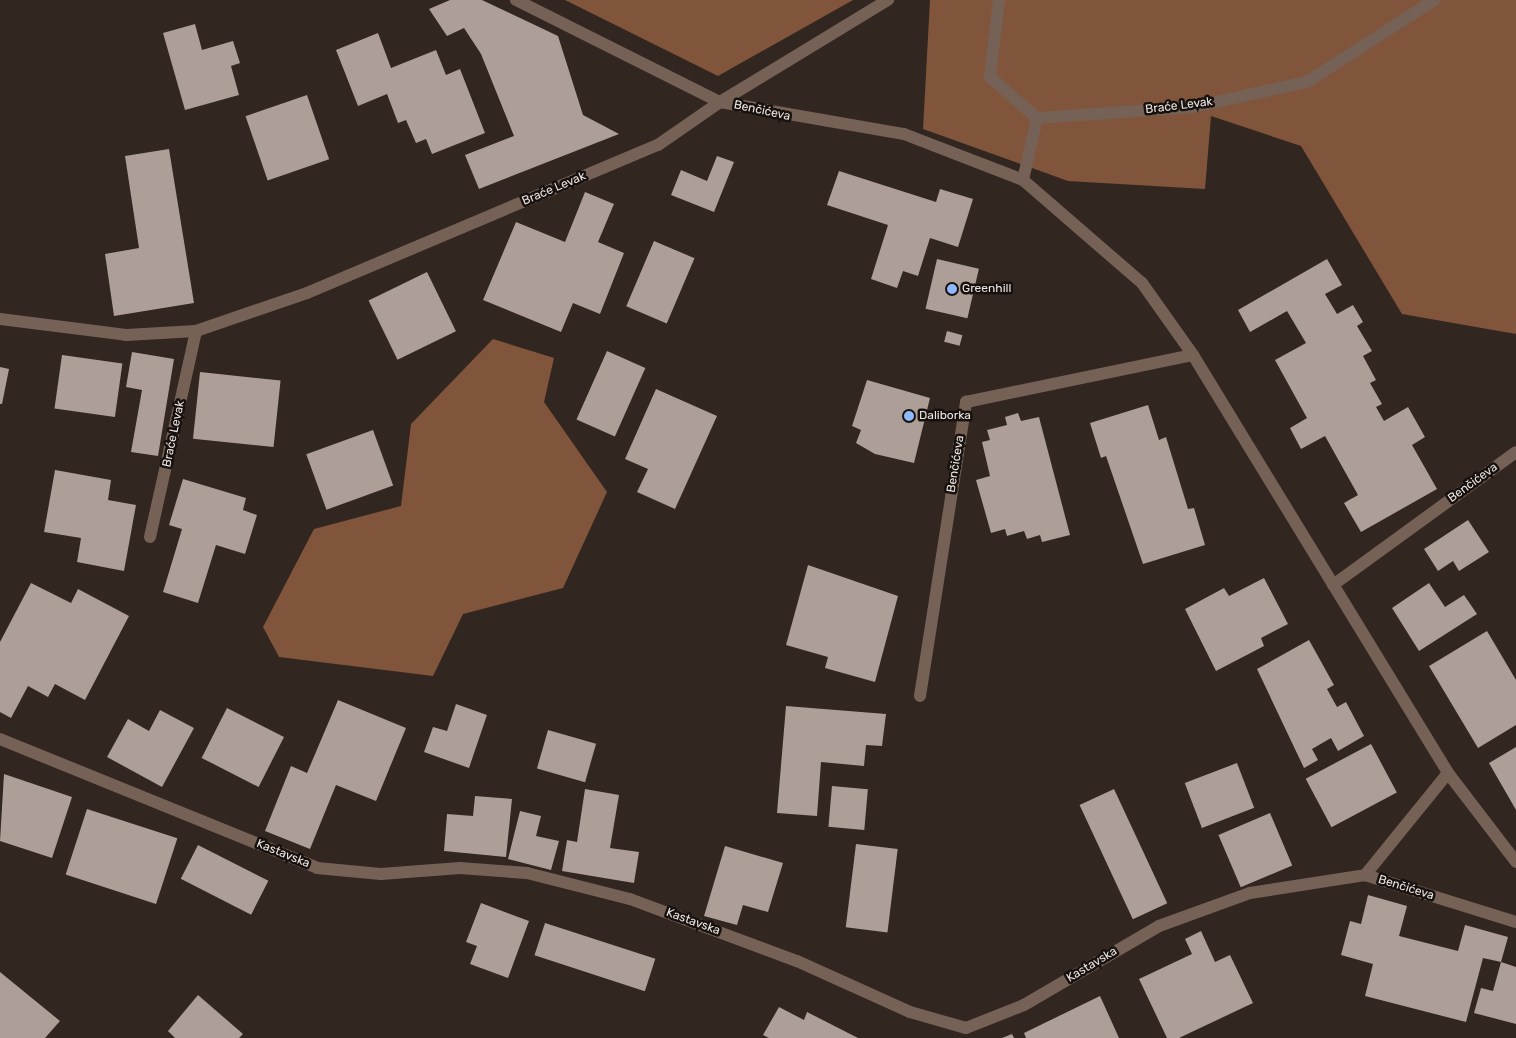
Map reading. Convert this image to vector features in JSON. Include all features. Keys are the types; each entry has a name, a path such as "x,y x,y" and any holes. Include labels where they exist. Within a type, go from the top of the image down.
{"street":[{"name":"Benčićeva","path":"516,0 720,102 904,134 1023,180 1142,283 1193,355 1448,773 1516,862"},
{"name":"Braće Levak","path":"0,319 126,335 196,330 307,293 658,145 720,102 888,0"},
{"path":"999,0 990,76 1037,118 1023,180"},
{"name":"Braće Levak","path":"1037,118 1193,107 1306,82 1434,0"},
{"name":"Braće Levak","path":"150,537 196,330"},
{"name":"Benčićeva","path":"920,696 966,402 1193,355"},
{"name":"Benčićeva","path":"1333,585 1516,452"},
{"name":"Kastavska","path":"0,739 317,868 381,874 460,868 526,873 630,899 797,960 910,1012 966,1028 1024,1005 1159,926 1250,894 1365,875"},
{"name":"Benčićeva","path":"1448,773 1365,875 1516,922"}],"shaded area":[{"path":"565,0 853,0 718,76"},
{"path":"930,0 1516,0 1516,334 1402,314 1301,146 1211,116 1205,189 1068,181 923,129"},
{"path":"493,339 554,358 544,402 607,492 563,588 463,614 433,676 279,657 263,627 314,529 401,506 411,424"}],"building":[{"path":"450,0 482,0 558,36 583,115 619,134 479,189 465,155 514,136 481,54 464,28 447,36 429,9"},
{"path":"195,24 202,50 233,41 240,63 231,66 239,95 185,110 163,33"},
{"path":"378,33 391,68 436,50 446,75 460,69 485,133 432,154 426,139 416,143 406,120 398,123 387,94 358,106 336,50"},
{"path":"307,95 329,159 268,180 246,116"},
{"path":"169,149 194,303 114,316 105,254 139,248 125,156"},
{"path":"717,156 734,162 714,212 671,195 681,170 707,181"},
{"path":"839,171 936,202 940,189 973,199 958,247 930,238 918,276 903,271 897,288 871,279 888,225 827,205"},
{"path":"585,192 614,204 598,242 624,253 600,314 573,303 561,332 483,300 516,222 565,242"},
{"path":"654,241 695,258 667,324 626,306"},
{"name":"Greenhill","path":"937,259 979,269 967,318 926,309"},
{"path":"1327,259 1342,285 1325,294 1337,314 1353,305 1363,322 1357,326 1372,351 1363,356 1376,380 1370,383 1382,404 1376,407 1384,421 1408,407 1425,437 1412,445 1437,489 1361,532 1344,503 1358,495 1325,436 1301,449 1290,428 1307,418 1275,360 1306,343 1287,311 1250,332 1238,310"},
{"path":"427,272 456,331 398,360 369,300"},
{"path":"947,331 962,335 960,346 944,342"},
{"path":"607,351 645,368 615,437 576,420"},
{"path":"132,352 174,359 158,456 131,452 142,390 126,387"},
{"path":"62,355 122,363 115,417 54,408"},
{"path":"0,367 9,369 2,404 0,404"},
{"path":"200,372 281,380 274,447 193,439"},
{"path":"867,380 930,398 914,463 875,454 856,443 861,430 852,426"},
{"path":"656,389 717,416 675,509 637,492 648,469 625,459"},
{"path":"1148,405 1159,440 1166,437 1188,509 1194,508 1205,545 1143,564 1106,456 1101,458 1090,423"},
{"path":"1018,413 1021,421 1039,417 1070,535 1042,542 1040,535 1027,539 1024,531 1007,536 1005,529 991,533 976,480 990,476 982,442 990,440 987,430 1007,425 1005,417"},
{"path":"373,430 393,485 326,510 306,454"},
{"path":"55,470 111,480 108,500 136,505 124,571 77,562 81,538 44,532"},
{"path":"183,479 246,498 243,510 257,515 245,554 216,545 198,603 163,592 182,529 169,525"},
{"path":"1468,520 1489,552 1459,571 1453,561 1438,571 1424,549"},
{"path":"808,565 898,596 875,682 825,668 828,657 786,645"},
{"path":"1264,578 1288,624 1261,638 1264,646 1216,671 1185,609 1224,588 1229,596"},
{"path":"31,583 71,603 78,589 129,616 85,700 55,684 48,697 28,686 11,718 0,712 0,642"},
{"path":"1429,583 1445,607 1464,595 1477,614 1419,651 1392,608"},
{"path":"1487,631 1516,680 1516,725 1478,748 1429,666"},
{"path":"1309,640 1334,685 1327,689 1337,707 1346,702 1364,736 1338,751 1331,738 1312,749 1318,760 1304,768 1257,669"},
{"path":"338,700 406,728 376,801 336,785 310,849 265,831 291,766 307,773"},
{"path":"456,704 487,715 469,768 424,752 433,727 447,731"},
{"path":"786,706 886,714 882,746 866,745 864,766 821,762 817,816 777,813"},
{"path":"227,708 284,737 259,787 202,758"},
{"path":"160,710 194,728 162,787 107,757 128,719 149,731"},
{"path":"548,730 596,744 585,782 537,768"},
{"path":"1371,744 1397,793 1331,827 1306,779"},
{"path":"1516,747 1516,810 1489,763"},
{"path":"1237,763 1254,808 1202,828 1185,783"},
{"path":"4,774 72,797 52,858 0,841"},
{"path":"832,786 868,789 864,830 828,827"},
{"path":"585,789 619,795 610,848 639,852 634,883 562,871 567,840 577,842"},
{"path":"1114,789 1167,903 1133,919 1080,805"},
{"path":"475,796 512,799 506,857 444,851 447,814 473,816"},
{"path":"87,809 177,838 156,904 66,875"},
{"path":"520,811 541,816 536,836 559,841 551,870 508,859"},
{"path":"1270,813 1292,865 1241,887 1218,835"},
{"path":"856,844 898,849 887,932 846,927"},
{"path":"198,845 268,881 251,915 181,879"},
{"path":"725,846 783,863 768,912 743,905 737,925 704,916"},
{"path":"1368,895 1407,906 1399,936 1458,951 1465,925 1508,937 1501,962 1483,958 1466,1022 1365,996 1373,964 1341,955 1350,921 1361,924"},
{"path":"481,903 529,921 508,978 470,964 477,946 466,942"},
{"path":"545,923 655,959 645,991 534,955"},
{"path":"1201,931 1215,962 1230,955 1253,1003 1179,1038 1167,1038 1139,979 1192,954 1185,939"},
{"path":"1501,962 1516,967 1516,1024 1474,1013 1481,988 1493,991"},
{"path":"0,972 60,1021 45,1038 0,1038"},
{"path":"198,995 243,1034 239,1038 175,1038 168,1031"},
{"path":"1100,996 1119,1038 1026,1038 1024,1033"},
{"path":"779,1007 804,1020 807,1012 858,1038 769,1038 763,1035"},
{"path":"1012,1034 1014,1038 1002,1038"}],"place":[{"name":"Greenhill","path":"952,289"},
{"name":"Daliborka","path":"909,416"}]}
